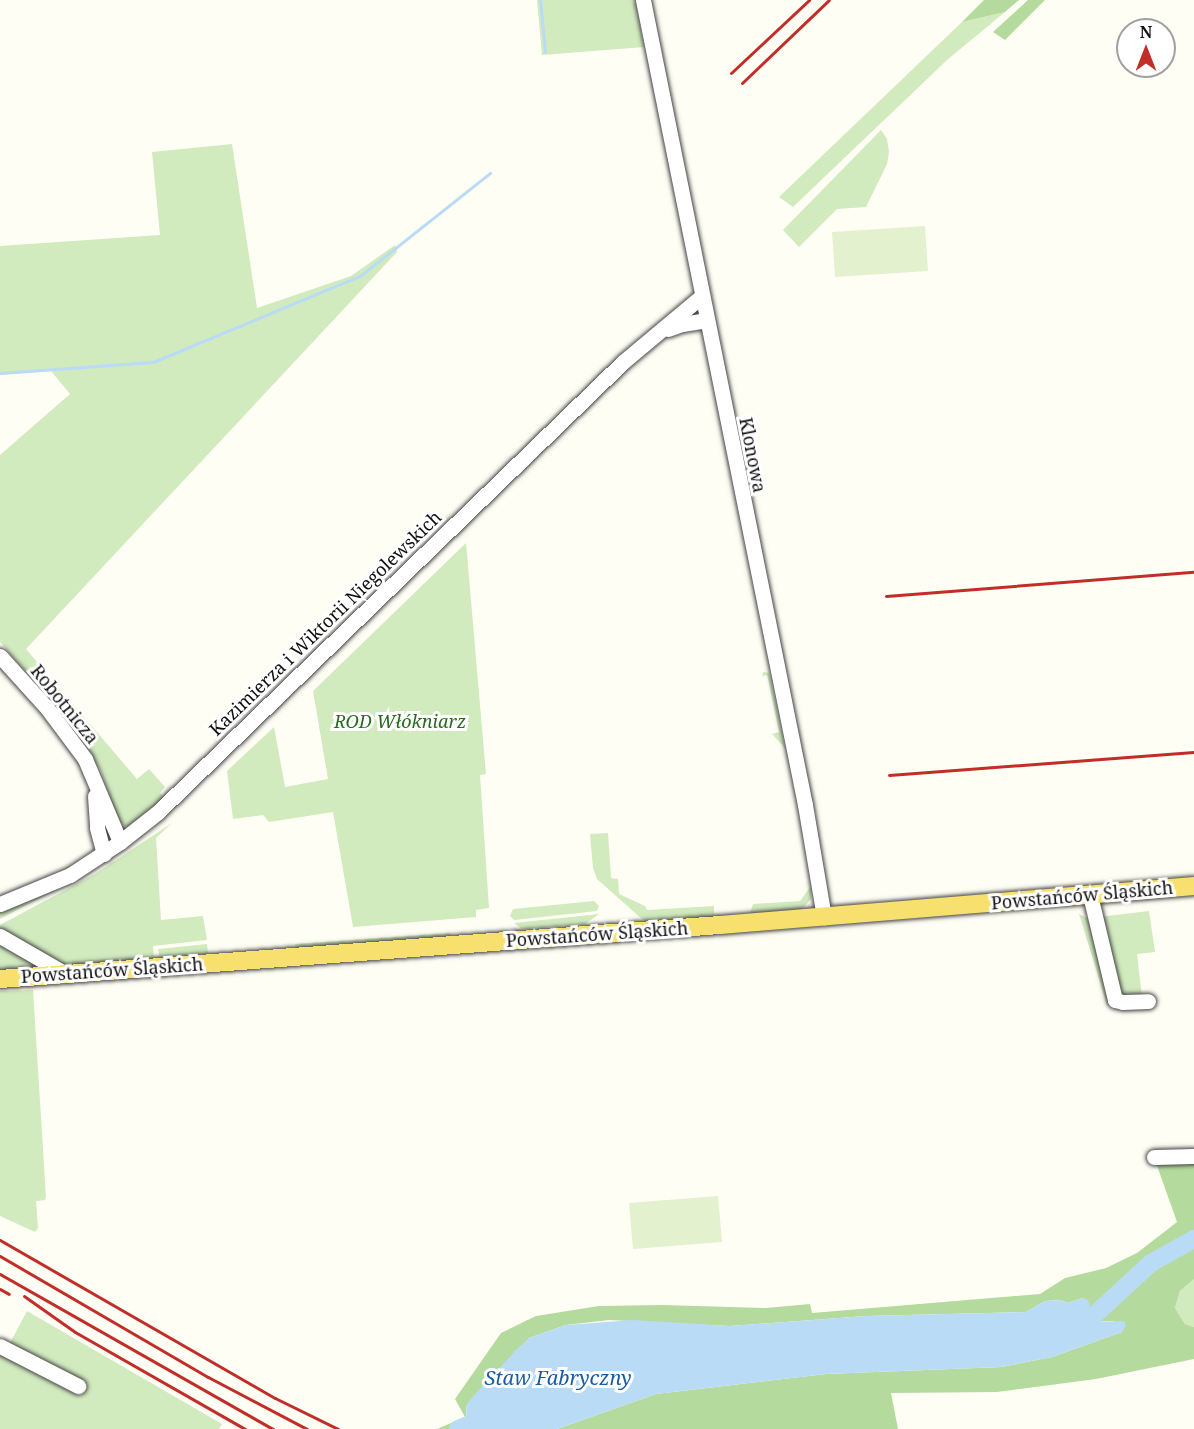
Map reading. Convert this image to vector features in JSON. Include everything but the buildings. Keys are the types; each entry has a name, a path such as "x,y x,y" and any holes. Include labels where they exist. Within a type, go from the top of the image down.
{"main road":[{"name":"Powstańców Śląskich","path":"0,979 824,917 1194,886"}],"street":[{"name":"Klonowa","path":"643,0 805,804 824,917"},
{"path":"655,336 702,296"},
{"path":"655,336 682,324 706,320"},
{"name":"Kazimierza i Wiktorii Niegolewskich","path":"0,904 57,881 104,854 158,812 623,362 655,336"},
{"name":"Robotnicza","path":"0,656 70,737 85,759 120,843"},
{"name":"Robotnicza","path":"94,781 98,828 104,854"},
{"path":"1090,895 1115,1000 1148,1001"},
{"path":"0,936 66,974"},
{"path":"1154,1157 1194,1156"},
{"path":"0,1346 78,1386"}],"green space":[{"path":"537,0 635,0 644,47 542,55"},
{"path":"984,0 1019,0 1005,12 962,22"},
{"path":"1028,0 1045,0 1005,40 993,32"},
{"path":"1005,12 947,60 793,207 779,197 962,22"},
{"path":"881,130 887,139 889,152 887,164 866,207 837,209 799,247 783,230"},
{"path":"232,144 257,308 351,276 395,245 397,252 26,649 137,779 149,769 165,787 160,793 165,798 131,826 124,826 116,817 101,771 74,726 0,642 0,455 70,394 51,371 0,375 0,246 160,235 152,152"},
{"path":"925,226 928,271 835,277 832,232"},
{"name":"ROD Włókniarz","path":"466,543 486,774 480,775 489,908 476,910 476,917 353,927 333,812 269,822 263,815 233,819 227,771 274,727 285,787 328,779 313,691"},
{"path":"763,672 769,673 770,676 785,748 772,734 779,732 767,675 762,676"},
{"path":"172,823 156,838 161,920 203,916 207,940 153,946 154,960 73,967 62,965 0,930 0,925 95,874"},
{"path":"608,833 611,878 618,879 619,894 645,906 647,910 714,906 714,918 650,923 643,920 597,879 593,868 590,834"},
{"path":"57,886 58,889 0,919 0,910"},
{"path":"811,886 811,899 800,911 750,913 753,904 800,901"},
{"path":"594,901 599,906 597,911 514,920 510,916 513,909"},
{"path":"1149,911 1155,952 1137,954 1142,997 1121,996 1099,917"},
{"path":"599,914 585,924 522,929 514,923"},
{"path":"1079,914 1089,919 1112,1005 1107,1005"},
{"path":"449,933 453,939 296,951 295,944"},
{"path":"0,943 36,964 39,969 0,971"},
{"path":"207,944 208,954 160,960 158,949"},
{"path":"33,990 46,1197 45,1200 36,1201 38,1228 35,1232 0,1216 0,991"},
{"path":"1194,1159 1194,1279 1180,1291 1175,1308 1185,1324 1194,1327 1194,1359 1096,1379 997,1392 891,1393 898,1429 557,1429 656,1394 826,1374 1001,1367 1052,1357 1122,1332 1114,1321 1087,1322 1083,1298 1067,1303 1061,1300 1045,1301 1026,1312 866,1316 730,1326 609,1320 566,1325 529,1338 466,1406 467,1421 470,1426 479,1424 483,1429 437,1429 465,1417 455,1399 501,1333 536,1316 599,1306 663,1305 766,1308 810,1304 812,1313 1040,1294 1065,1278 1106,1268 1137,1253 1177,1222 1155,1160"},
{"path":"718,1196 722,1242 633,1249 629,1203"},
{"path":"1194,1279 1194,1327 1185,1324 1175,1308 1180,1291"},
{"path":"27,1311 222,1424 219,1429 0,1429 0,1353 81,1396 86,1388 82,1381 9,1345"}],"water":[{"name":"Staw Fabryczny","path":"1083,1298 1088,1300 1090,1305 1085,1316 1087,1322 1124,1321 1126,1326 1122,1332 1052,1357 1001,1367 826,1374 656,1394 557,1429 483,1429 479,1424 471,1427 467,1421 466,1406 469,1401 516,1350 529,1338 566,1325 633,1320 730,1326 866,1316 1026,1312 1045,1301 1061,1300 1067,1303"}],"waterway":[{"path":"540,0 545,52"},
{"path":"0,373 153,362 360,276 490,173"},
{"path":"1065,1330 1087,1322 1151,1263 1194,1239"},
{"path":"458,1429 490,1416"}],"railway":[{"path":"731,73 809,0"},
{"path":"742,83 829,0"},
{"path":"886,596 1194,572"},
{"path":"889,775 1194,752"},
{"path":"0,1240 275,1398 338,1429"},
{"path":"0,1256 208,1377 307,1429"},
{"path":"0,1274 273,1429"},
{"path":"0,1289 9,1294"},
{"path":"24,1296 75,1332 245,1429"}]}
